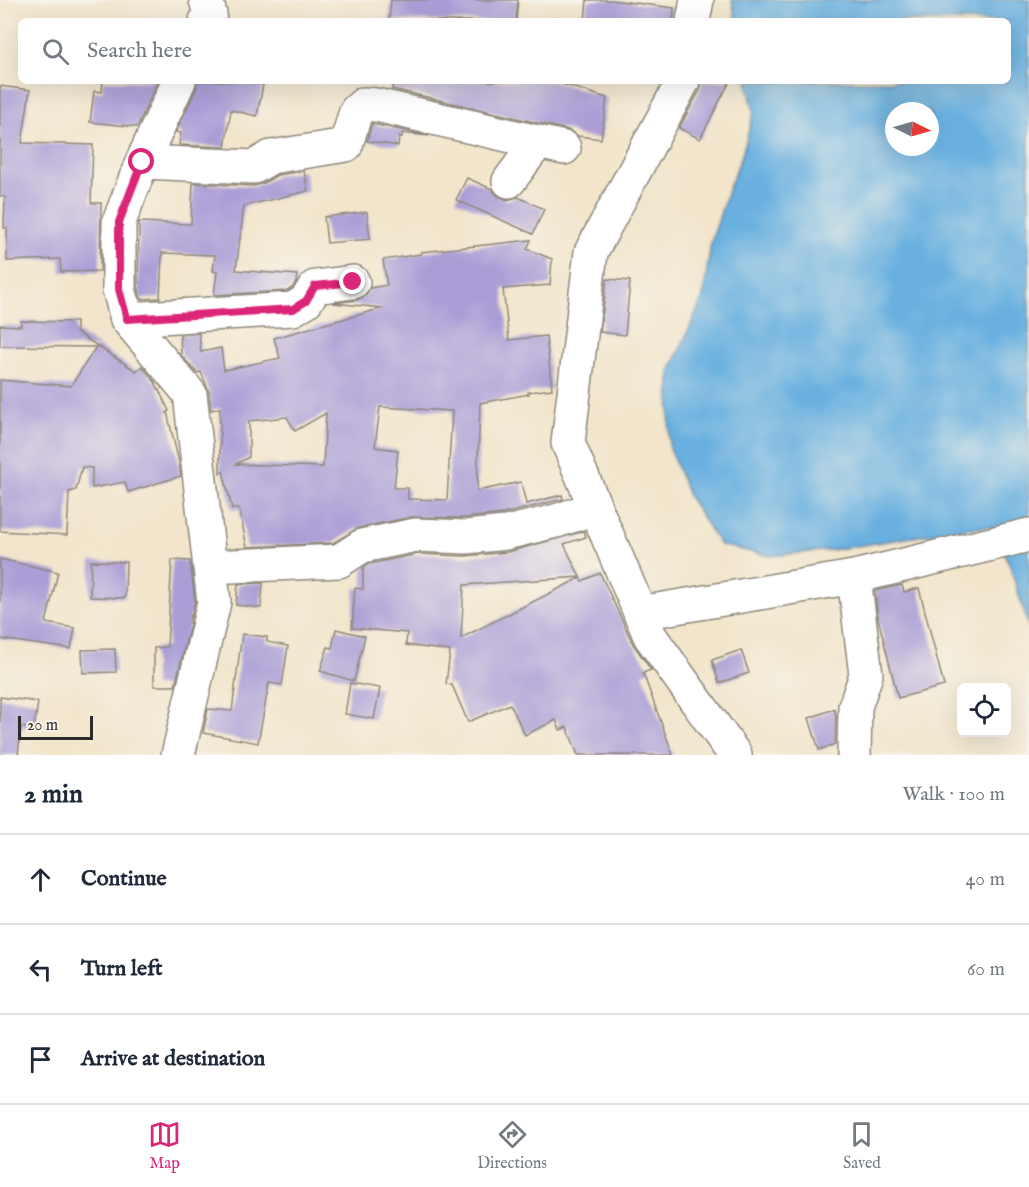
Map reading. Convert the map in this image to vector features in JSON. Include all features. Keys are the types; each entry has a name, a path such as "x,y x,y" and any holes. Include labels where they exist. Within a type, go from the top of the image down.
{"street":[{"path":"206,0 210,14 208,18"},
{"path":"694,18 697,0"},
{"path":"178,84 142,162 119,222 119,289 127,319 190,394 214,602 178,755"},
{"path":"681,84 591,252 568,443 650,636 735,755"},
{"path":"142,162 254,166 271,157 346,145 356,111 364,104 551,145 509,181"},
{"path":"127,319 293,309 306,301 315,286 353,282"},
{"path":"210,567 339,561 362,546 416,536 466,537 506,533 556,521 595,508"},
{"path":"640,613 854,577 1029,535"},
{"path":"854,577 866,675 855,707 854,755"}],"water":[{"path":"732,0 1029,0 1029,628 1010,566 992,527 969,528 832,550 770,556 720,545 688,496 669,446 670,372 703,297 711,243 742,155 754,112 748,84 1011,84 1011,18 735,18"}],"building":[{"path":"391,0 518,0 516,18 389,18"},
{"path":"587,0 611,0 674,8 673,18 585,18"},
{"path":"103,84 157,84 137,127 90,122 94,91 102,92"},
{"path":"197,84 263,85 257,116 231,110 225,147 179,145 181,133 176,132"},
{"path":"393,84 563,84 607,98 601,139 578,136 568,130 392,89"},
{"path":"701,84 728,84 700,139 679,128"},
{"path":"0,86 30,90 22,143 93,145 91,203 101,203 100,271 61,272 60,259 7,261 7,228 4,228 5,197 0,196"},
{"path":"372,123 429,136 402,133 398,146 367,141"},
{"path":"304,171 308,191 244,206 236,270 297,275 293,287 287,291 214,295 217,272 213,271 215,255 162,253 160,298 141,299 138,286 139,222 191,224 193,183 254,186 277,175"},
{"path":"467,178 492,189 498,196 507,200 518,197 544,209 533,234 456,200"},
{"path":"367,212 370,239 327,243 324,217"},
{"path":"531,240 527,249 552,259 550,285 503,289 509,340 546,336 552,389 480,403 477,491 521,482 526,504 562,495 563,499 503,514 465,518 412,517 358,528 333,543 247,547 239,509 232,509 223,471 220,473 220,408 211,410 209,392 201,372 197,373 181,355 180,335 199,333 201,352 221,348 224,370 280,358 274,338 383,308 333,303 356,300 365,296 370,288 387,285 383,260 421,254 421,252","holes":["380,407 452,411 447,500 408,499 408,488 394,488 398,450 375,447","326,413 323,467 236,464 249,457 249,421 287,417 295,431"]},
{"path":"607,279 630,281 625,335 600,332"},
{"path":"21,321 76,322 76,332 136,371 142,366 155,382 169,411 167,412 181,476 128,492 125,482 92,488 92,468 82,467 76,490 69,492 67,535 0,531 0,380 71,386 96,347 0,346 0,325 21,326"},
{"path":"584,531 586,537 564,544 580,577 464,585 461,638 580,578 582,581 600,573 633,644 651,670 643,673 673,755 578,755 567,727 560,730 556,720 525,735 510,704 468,722 452,685 446,684 450,651 406,645 407,633 352,628 355,588 363,589 363,568 369,564 418,554 465,556 508,552"},
{"path":"0,559 58,572 46,623 75,628 71,649 0,639"},
{"path":"172,560 190,561 195,601 175,686 154,686 154,648 167,647"},
{"path":"91,561 126,562 125,598 90,597"},
{"path":"263,583 261,608 236,605 238,584"},
{"path":"902,585 904,592 919,588 944,686 898,698 878,618 875,591"},
{"path":"336,629 365,636 354,681 320,671 328,647 332,648"},
{"path":"242,634 267,637 267,642 288,646 282,685 269,683 258,743 203,733 208,709 232,711"},
{"path":"115,649 116,672 83,673 82,650"},
{"path":"741,650 749,673 719,683 712,660"},
{"path":"350,683 380,688 374,719 345,714"},
{"path":"0,697 38,702 34,729 21,727 18,755 0,755"},
{"path":"834,709 835,744 819,750 809,718"}],"route":[{"path":"142,162 119,222 119,289 127,319 293,309 306,301 315,286 353,282"}]}
